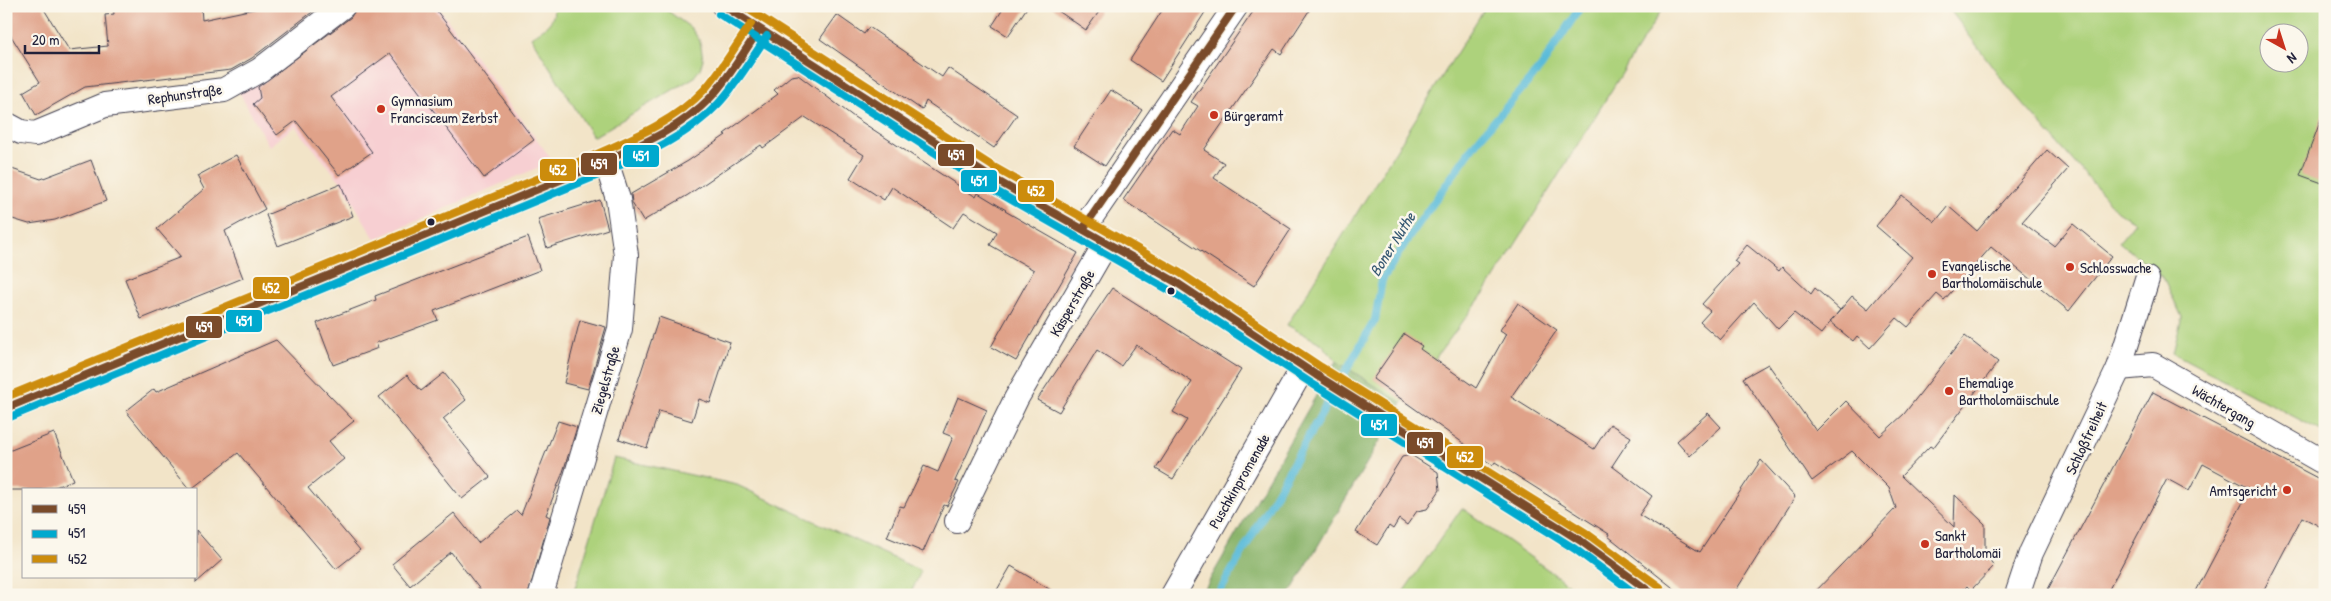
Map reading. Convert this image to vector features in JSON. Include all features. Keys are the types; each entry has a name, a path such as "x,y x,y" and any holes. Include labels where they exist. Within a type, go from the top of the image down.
{"street":[{"name":"Rephunstraße","path":"7,125 21,132 35,134 105,105 224,90 260,70 344,6"},
{"path":"724,6 987,175 1174,281 1349,395 1581,541 1654,595"},
{"path":"1083,229 1236,6"},
{"path":"6,408 606,161 657,137 686,118 710,98 728,76 759,30"},
{"name":"Ziegelstraße","path":"540,595 620,329 626,255 618,199 606,161"},
{"name":"Käsperstraße","path":"957,521 1016,399 1107,242"},
{"name":"Schloßfreiheit","path":"2017,595 2031,554 2119,368 2148,279"},
{"name":"Wächtergang","path":"2119,368 2153,365 2325,463"},
{"name":"Puschkinpromenade","path":"1173,595 1310,370"}],"shaded area":[{"name":"Gymnasium Francisceum Zerbst","path":"355,6 437,6 553,161 375,239 341,182 295,126 269,146 239,92"}],"green space":[{"path":"553,6 661,6 691,28 700,41 703,59 700,69 693,78 593,137 531,37 551,21 554,12"},
{"path":"1486,6 1664,6 1490,285 1402,403 1336,361 1322,344 1287,325"},
{"path":"1947,6 2325,6 2325,433 2173,353 2182,317 2163,277 2119,242 2135,222 2117,211 2008,87"},
{"path":"1336,361 1402,403 1289,595 1201,595"},
{"path":"614,458 737,485 921,571 910,595 573,595"},
{"path":"1462,508 1583,595 1401,595"}],"building":[{"path":"6,6 42,6 69,50 108,46 105,15 114,14 113,6 201,6 202,20 268,6 320,6 252,58 231,70 85,87 36,115 23,92 40,82 6,28"},
{"path":"356,6 433,6 534,140 484,178 390,53 331,97 372,152 339,175 296,121 277,135 253,104 260,98 258,87 351,17"},
{"path":"1005,6 1028,6 1008,36 992,26"},
{"path":"1051,6 1103,6 1086,30"},
{"path":"1165,6 1209,6 1161,81 1130,60"},
{"path":"1257,6 1312,6 1281,54 1274,49 1204,150 1224,163 1214,178 1291,229 1254,286 1123,200 1172,129 1180,134 1198,106 1191,102"},
{"path":"837,15 864,34 869,27 942,77 948,68 1017,115 994,148 926,101 922,110 820,39"},
{"path":"798,75 854,117 976,197 978,193 1005,211 1078,253 1016,361 991,347 1034,270 990,245 997,232 964,212 953,228 892,187 884,200 850,178 864,155 805,117 763,148 761,145 688,195 643,221 632,203 631,194 688,161 726,135 724,134 778,94 774,90 791,76"},
{"path":"1111,90 1142,110 1105,166 1074,146"},
{"path":"2323,114 2325,114 2325,184 2300,175"},
{"path":"2047,150 2068,169 2022,222 2054,246 2073,224 2112,256 2069,311 1991,247 1944,300 1937,294 1908,327 1897,318 1870,348 1857,336 1853,341 1830,322 1852,296 1868,309 1912,257 1876,226 1902,195 1935,222 1948,206 1977,231"},
{"path":"236,155 265,209 225,231 243,278 141,319 125,279 181,257 157,229 204,189 197,176"},
{"path":"91,160 106,201 55,220 29,224 6,217 6,167 41,179"},
{"path":"341,184 353,216 278,246 266,215"},
{"path":"600,200 608,229 547,248 538,219"},
{"path":"528,237 540,270 434,311 438,320 376,343 378,348 333,365 317,323 376,300 375,296"},
{"path":"1747,245 1779,271 1782,267 1811,294 1815,288 1840,310 1821,334 1794,313 1778,329 1754,302 1720,340 1700,322 1710,311 1702,304 1738,264 1734,261"},
{"path":"1112,288 1241,370 1173,479 1156,469 1187,420 1173,412 1192,382 1136,345 1121,366 1097,350 1059,412 1037,400"},
{"path":"1518,303 1557,330 1511,397 1594,449 1610,424 1631,437 1612,466 1652,496 1639,515 1700,552 1761,460 1795,497 1733,595 1682,595 1608,536 1609,534 1495,462 1493,465 1472,452 1473,450 1373,379 1404,334 1422,346 1420,349 1476,388 1506,334 1500,330"},
{"path":"659,317 730,342 710,403 699,399 692,421 659,411 647,448 619,439"},
{"path":"580,320 606,327 588,389 564,383"},
{"path":"1965,336 1998,362 1933,448 1930,446 1901,476 1954,527 1955,495 1985,524 1985,553 1994,566 1971,590 1967,586 1958,595 1812,595 1896,508 1889,488 1852,451 1812,481 1743,378 1768,364 1816,431 1846,401 1880,436 1904,414"},
{"path":"276,340 354,421 329,441 344,459 308,488 360,550 336,569 238,453 193,488 188,488 126,411 154,389 156,392"},
{"path":"444,373 466,400 443,419 490,477 462,499 379,397 407,375 421,391"},
{"name":"Amtsgericht","path":"2153,392 2325,482 2325,529 2302,517 2261,595 2194,595 2250,489 2203,464 2189,491 2167,479 2106,595 2045,595"},
{"path":"958,397 987,410 955,481 959,482 947,506 944,505 923,552 887,537 900,506 904,507 924,466 938,472 953,437 943,433"},
{"path":"1708,413 1721,427 1690,456 1677,441"},
{"path":"558,421 577,427 563,472 546,515 550,517 528,595 484,595 451,552 410,586 392,564 454,513 478,543 517,511 521,515"},
{"path":"54,433 73,480 53,488 6,490 6,452"},
{"path":"1411,455 1438,472 1440,490 1427,509 1417,511 1407,525 1399,519 1393,529 1389,526 1377,545 1356,532 1402,457"},
{"path":"198,532 222,560 196,583 196,578 198,578"},
{"path":"1011,566 1059,595 994,595"}],"waterway":[{"name":"Boner Nuthe","path":"1218,595 1375,320 1382,280 1407,240 1477,141 1541,67 1581,6"}],"transit line":[{"name":"459","path":"724,6 987,175 1174,281 1316,375 1581,541 1654,595"},
{"name":"452","path":"743,6 992,166 1180,273 1321,367 1586,533 1660,587"},
{"name":"459","path":"1083,229 1236,6"},
{"name":"451","path":"719,14 982,183 1169,290 1311,383 1575,549 1637,595"},
{"name":"452","path":"6,397 588,158 649,130 692,102 704,90 723,66 751,24"},
{"name":"459","path":"6,408 639,146 684,120 710,98 730,74 759,30"},
{"name":"451","path":"10,417 596,176 660,146 691,127 718,104 738,80 767,36"}],"place":[{"name":"Gymnasium Francisceum Zerbst","path":"381,109"},
{"name":"Bürgeramt","path":"1214,115"},
{"name":"Schlosswache","path":"2070,267"},
{"name":"Evangelische Bartholomäischule","path":"1932,274"},
{"name":"Ehemalige Bartholomäischule","path":"1949,391"},
{"name":"Amtsgericht","path":"2287,490"},
{"name":"Sankt Bartholomäi","path":"1925,544"}]}
